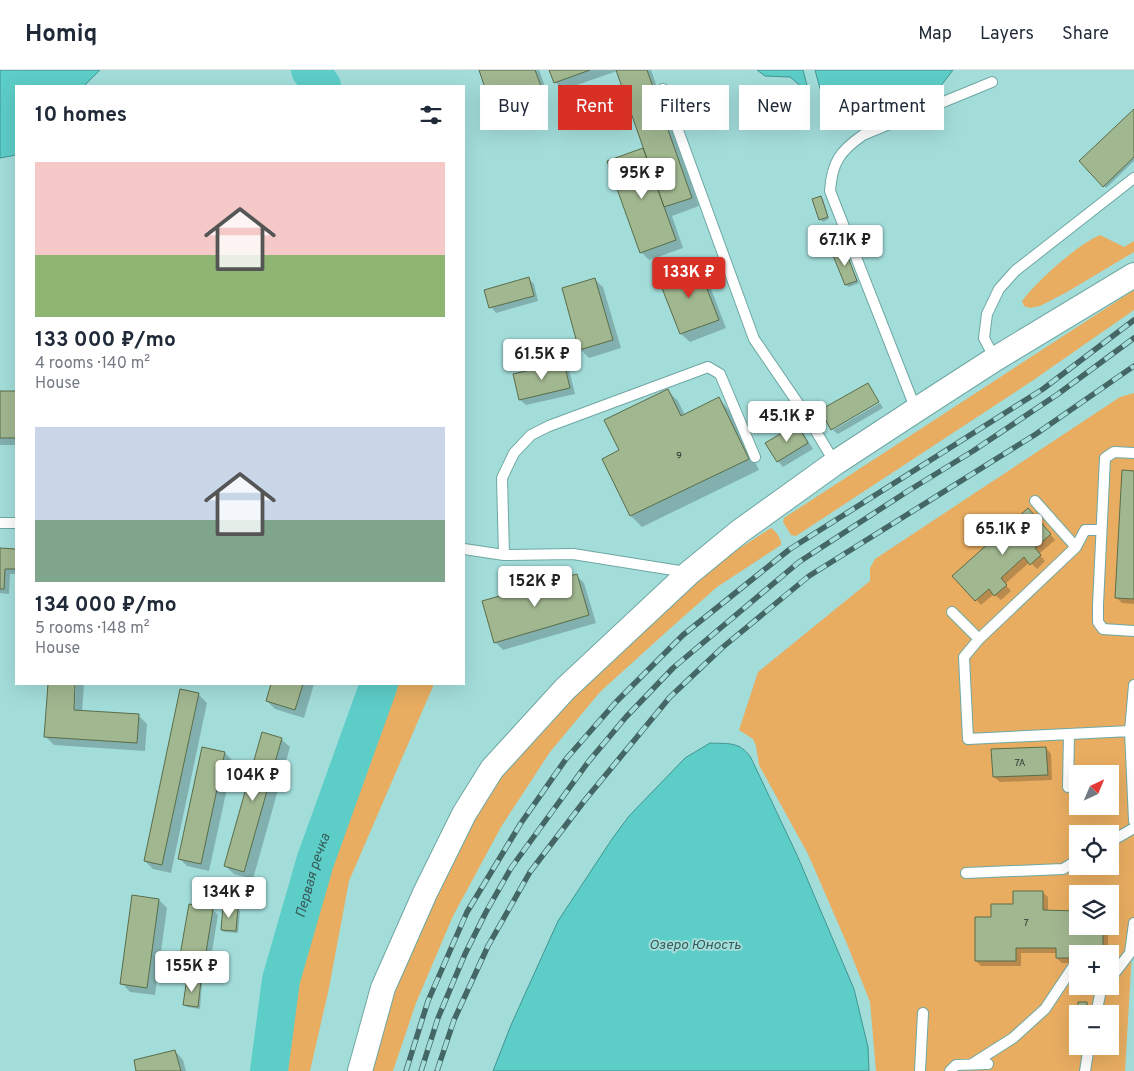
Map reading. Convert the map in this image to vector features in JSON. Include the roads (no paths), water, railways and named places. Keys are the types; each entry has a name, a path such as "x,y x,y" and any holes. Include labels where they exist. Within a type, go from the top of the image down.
{"street":[{"path":"360,1071 383,988 446,849 464,814 492,769 565,689 690,573 739,532 835,463 916,410 995,359 1134,275"}],"lane":[{"path":"916,410 830,191 831,175 838,158 849,145 863,135 992,82"},
{"path":"678,130 754,339 808,418 835,463"},
{"path":"995,359 984,338 987,314 999,289 1015,270 1134,178"},
{"path":"504,555 502,478 514,453 531,435 549,426 708,367 720,374 756,457"},
{"path":"1134,453 1114,452 1105,458 1098,622 1103,629 1134,631"},
{"path":"1035,500 1076,547"},
{"path":"0,523 15,523"},
{"path":"1101,530 1086,530 1076,547 979,639 964,657 968,739 1130,731"},
{"path":"469,550 504,555 573,554 690,573"},
{"path":"952,612 979,639"},
{"path":"1134,685 1130,731 1134,821"},
{"path":"1068,787 1069,734"},
{"path":"1119,837 1134,828"},
{"path":"966,874 1063,869 1069,865"},
{"path":"1119,967 1130,953 1134,923"},
{"path":"972,1064 1013,1038 1045,1009 1069,973"},
{"path":"920,1071 923,1013"},
{"path":"1085,1071 1088,1055"},
{"path":"950,1071 956,1064 988,1064"}],"water":[{"path":"0,70 100,70 85,85 15,85 15,155 0,158"},
{"path":"757,70 803,70 807,85 800,85 790,77 765,76"},
{"path":"815,70 953,70 942,85 820,85 820,88"},
{"name":"Озеро Юность","path":"710,743 733,744 742,749 751,758 797,855 854,989 868,1047 869,1071 493,1071 511,1025 558,921 612,839 629,816 685,758"}],"waterway":[{"name":"Первая речка","path":"310,70 321,85"},
{"name":"Первая речка","path":"269,1071 281,980 315,862 379,685"}],"railway":[{"path":"406,1071 428,1001 467,912 521,823 566,759 616,702 683,635 790,549 1043,389 1134,320"},
{"path":"421,1071 438,1018 465,954 511,868 589,761 626,717 673,668 799,562 973,451 1058,394 1134,338"},
{"path":"437,1071 454,1020 488,946 530,872 585,800 670,697 723,647 809,576 1036,434 1134,366"}]}
